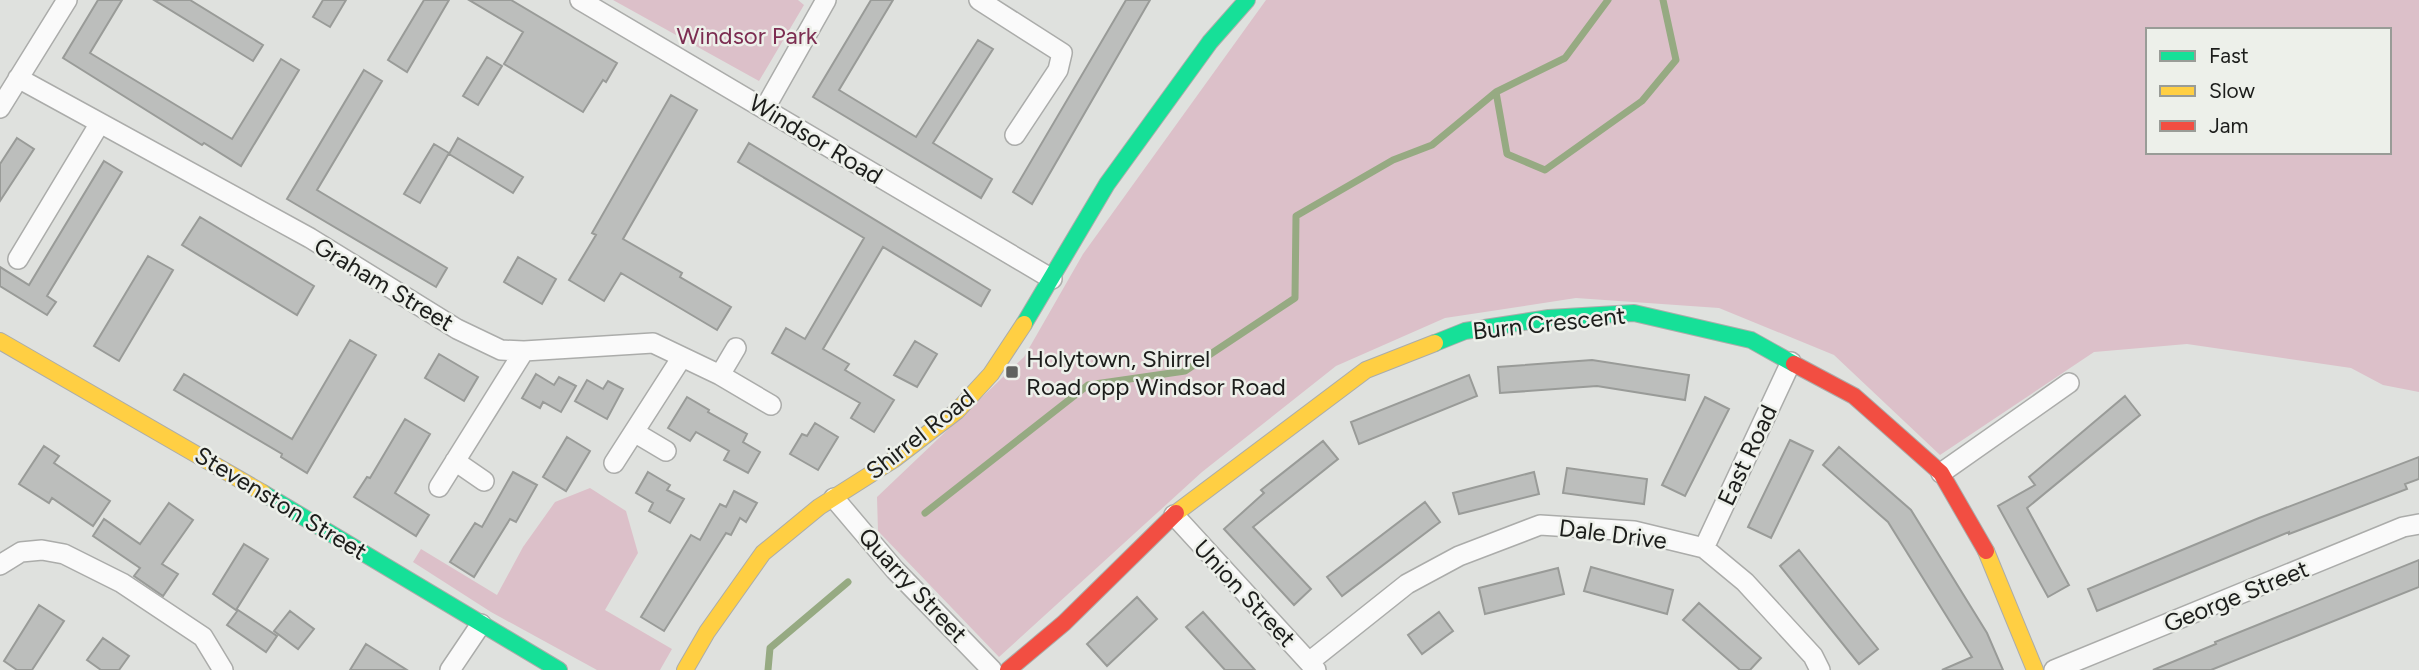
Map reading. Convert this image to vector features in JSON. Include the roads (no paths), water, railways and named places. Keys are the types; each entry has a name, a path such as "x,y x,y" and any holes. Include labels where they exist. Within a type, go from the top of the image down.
{"street":[{"path":"0,108 67,0"},
{"name":"Windsor Road","path":"580,0 1052,279"},
{"path":"765,108 826,0"},
{"path":"979,0 1062,53 1058,69 1015,135"},
{"name":"Shirrel Road","path":"685,670 763,553 818,508 893,460 957,411 991,374 1020,332 1107,184 1210,42 1247,0"},
{"name":"Graham Street","path":"18,78 310,238 457,329 501,350 653,343 720,374 771,405"},
{"path":"18,259 100,123"},
{"name":"Burn Crescent","path":"1008,670 1064,622 1174,515 1366,370 1465,331 1549,318 1634,313 1751,340 1854,396 1941,473 1987,553 2035,670"},
{"name":"Stevenston Street","path":"0,341 240,479 559,670"},
{"path":"720,374 736,348"},
{"path":"439,487 524,351"},
{"path":"614,463 682,356"},
{"name":"East Road","path":"1704,548 1791,362"},
{"path":"1941,473 2069,383"},
{"path":"634,432 666,451"},
{"path":"455,461 484,481"},
{"name":"Quarry Street","path":"834,498 895,570 992,670"},
{"name":"Union Street","path":"1174,515 1312,666"},
{"name":"George Street","path":"2054,670 2403,527 2419,524"},
{"name":"Dale Drive","path":"1312,666 1406,584 1459,556 1540,525 1634,531 1704,548 1745,582 1813,656 1819,670"},
{"path":"0,565 21,552 42,550 64,554 122,583 203,637 223,670"},
{"path":"450,670 481,624"}],"waterway":[{"path":"1496,92 1565,58 1608,0"},
{"path":"925,513 1088,385 1185,371 1295,298 1296,216 1393,160 1432,145 1496,92 1507,154 1545,170 1642,101 1676,60 1663,0"},
{"path":"768,670 770,648 848,582"}],"place":[{"name":"Holytown, Shirrel Road opp Windsor Road","path":"1012,372"}],"park label":[{"name":"Windsor Park","path":"747,35"}]}
